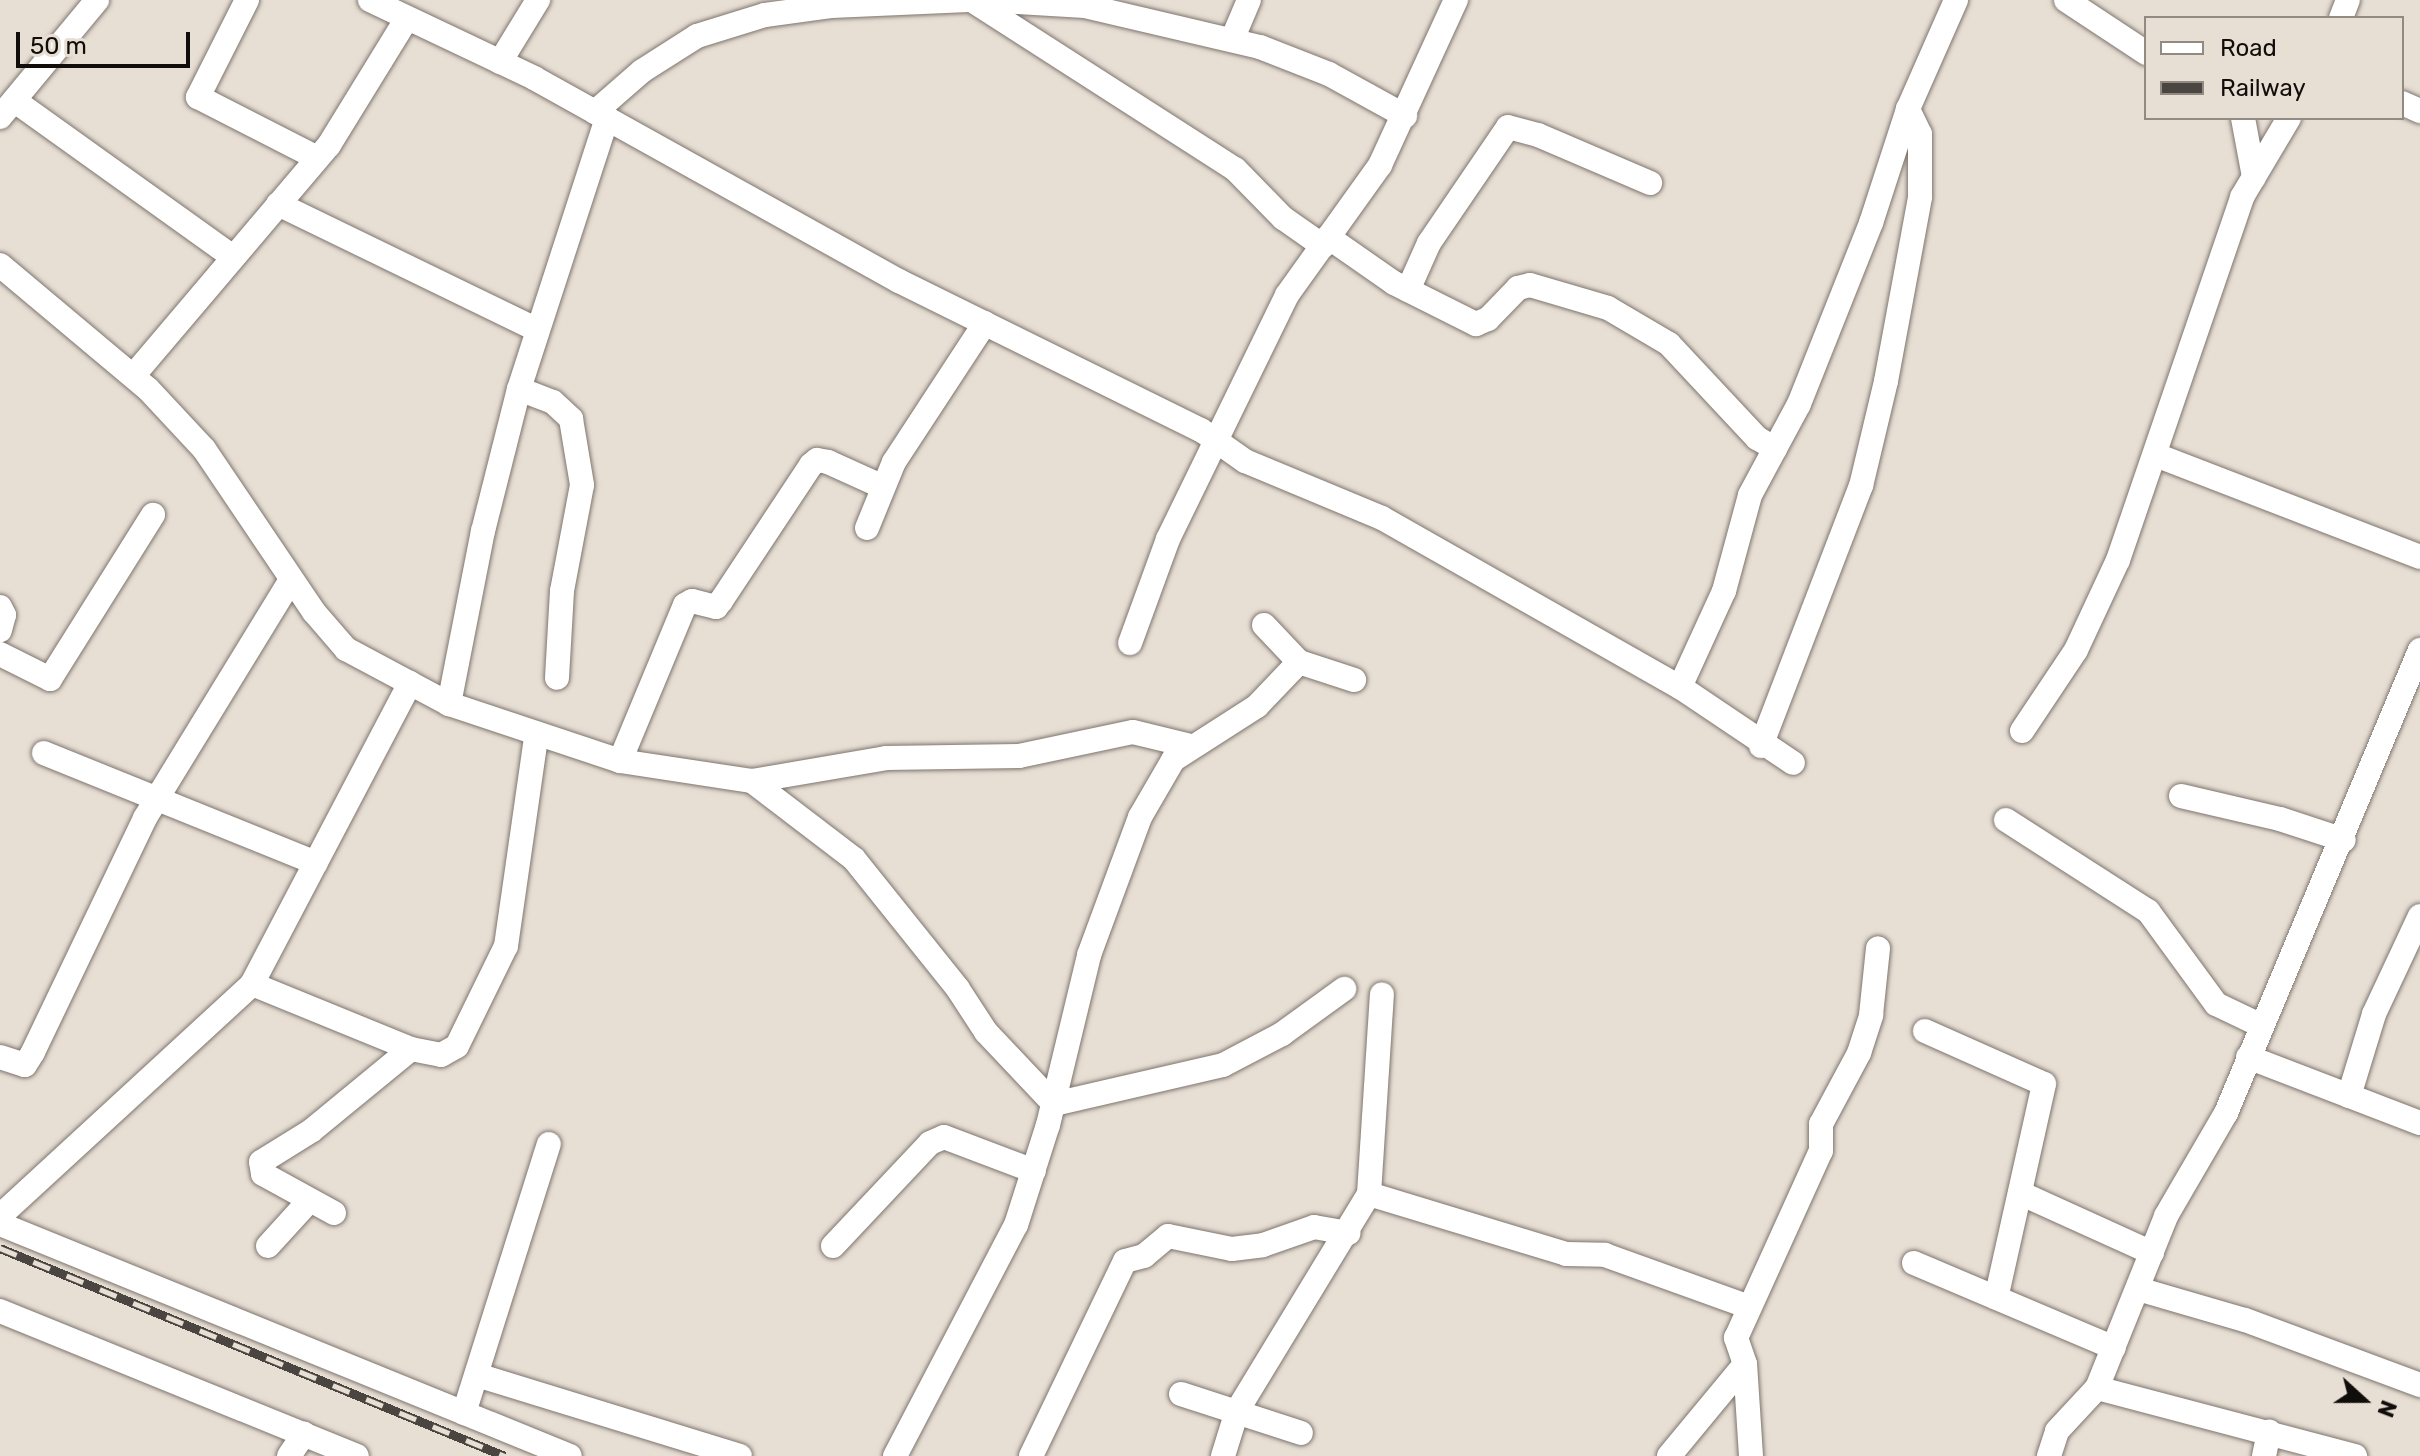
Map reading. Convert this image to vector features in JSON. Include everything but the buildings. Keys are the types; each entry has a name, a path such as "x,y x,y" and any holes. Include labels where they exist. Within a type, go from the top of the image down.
{"street":[{"path":"97,0 7,109 233,257"},
{"path":"247,0 198,97 317,158"},
{"path":"370,0 500,62 985,323 1215,438 1245,461 1382,518 1680,687 1761,746 1793,763"},
{"path":"500,62 538,0"},
{"path":"449,704 519,389 601,115 642,71 697,36 794,6 959,0 1235,169 1283,218 1408,290 1476,324 1488,319 1518,288 1530,285 1608,308 1669,344 1757,438 1775,449"},
{"path":"984,0 1085,6 1232,40 1329,74 1405,116"},
{"path":"1232,40 1249,0"},
{"path":"1130,643 1168,539 1215,438 1226,427 1287,295 1380,165 1456,0"},
{"path":"1680,687 1724,591 1750,495 1799,404 1871,223 1908,109 1956,0"},
{"path":"2066,0 2144,52"},
{"path":"133,376 317,158 407,18"},
{"path":"1761,746 1861,486 1886,381 1920,197 1920,134 1908,109"},
{"path":"2243,120 2254,177"},
{"path":"2022,731 2076,650 2118,560 2242,197 2288,120"},
{"path":"1408,290 1429,243 1508,127 1538,135 1650,183"},
{"path":"278,204 537,330"},
{"path":"0,265 133,376 204,449 291,580 346,649 449,704 536,737 620,761 752,781 886,758 1019,756 1133,732 1191,746"},
{"path":"867,528 883,487 985,323"},
{"path":"519,389 553,402 571,419 582,485 562,591 557,678"},
{"path":"2156,455 2420,557"},
{"path":"620,761 685,605 692,601 716,607 811,465 817,460 828,462 883,487"},
{"path":"0,654 50,679 153,515"},
{"path":"0,1057 25,1065 33,1052 155,801 291,580"},
{"path":"0,607 4,615 0,630"},
{"path":"1264,625 1299,662 1354,680"},
{"path":"2049,1456 2057,1431 2097,1388 2185,1180 2207,1151 2344,840 2420,650"},
{"path":"895,1456 987,1287 1016,1225 1054,1104 1089,955 1140,817 1173,760 1257,706 1299,662"},
{"path":"0,1216 252,984 410,683"},
{"path":"252,984 411,1049 441,1055 457,1046 506,946 536,737"},
{"path":"44,753 155,801 316,863"},
{"path":"752,781 854,859 958,989 986,1032 1054,1104"},
{"path":"2181,796 2280,819 2344,840"},
{"path":"2006,820 2148,911 2216,1004 2262,1026"},
{"path":"2349,1096 2374,1014 2420,916"},
{"path":"1751,1456 1745,1364 1736,1338 1747,1306 1821,1151 1821,1124 1859,1053 1871,1015 1878,948"},
{"path":"1054,1104 1223,1065 1282,1034 1344,989"},
{"path":"1223,1456 1237,1411 1369,1194 1382,994"},
{"path":"1925,1031 2044,1084 1996,1298"},
{"path":"334,1213 263,1174 261,1162 311,1131 411,1049"},
{"path":"2248,1057 2420,1123"},
{"path":"833,1246 930,1143 944,1137 1034,1171"},
{"path":"464,1413 549,1144"},
{"path":"2020,1193 2152,1253"},
{"path":"1369,1194 1566,1254 1605,1255 1747,1306"},
{"path":"268,1246 309,1201"},
{"path":"0,1224 570,1456"},
{"path":"1031,1456 1125,1261 1144,1256 1168,1236 1232,1249 1263,1245 1314,1227 1348,1233"},
{"path":"1914,1263 2114,1348"},
{"path":"2138,1289 2245,1320 2420,1385"},
{"path":"0,1311 357,1456"},
{"path":"1669,1456 1745,1364"},
{"path":"477,1375 740,1456"},
{"path":"2097,1388 2266,1444 2355,1456"},
{"path":"1181,1394 1301,1433"},
{"path":"289,1456 304,1434"}],"railway":[{"path":"0,1248 505,1456"}]}
